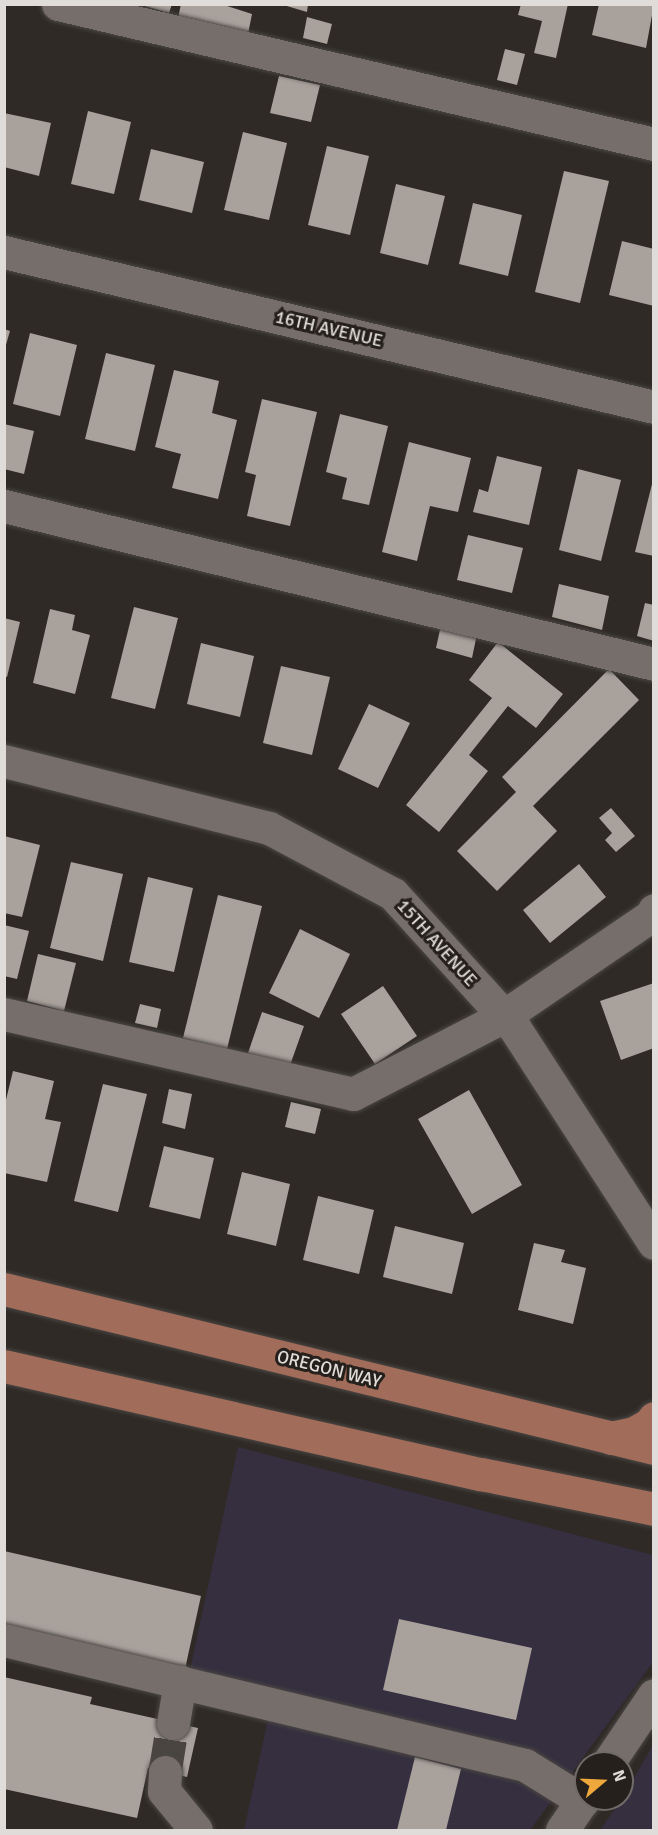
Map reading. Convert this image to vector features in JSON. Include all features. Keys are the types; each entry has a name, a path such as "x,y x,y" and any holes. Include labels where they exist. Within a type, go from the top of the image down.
{"main road":[{"name":"OREGON WAY","path":"4,1289 654,1448"},
{"path":"4,1366 480,1474 654,1509"},
{"path":"611,1438 634,1433 650,1424 654,1418"}],"street":[{"path":"58,4 654,144"},
{"name":"16TH AVENUE","path":"4,252 654,407"},
{"path":"4,506 654,664"},
{"name":"15TH AVENUE","path":"4,761 269,828 393,894 514,1027 654,1243"},
{"path":"4,1014 353,1094 504,1016 652,915 654,910"},
{"path":"4,1640 525,1765 574,1792"},
{"path":"174,1723 180,1682"},
{"path":"616,1751 654,1695"},
{"path":"165,1772 164,1791 196,1830"},
{"path":"562,1830 575,1811"}],"shaded area":[{"path":"238,1447 653,1555 653,1662 588,1751 574,1751 574,1770 530,1830 244,1830 274,1691 190,1670"},
{"path":"653,1745 653,1830 600,1830 613,1811 634,1811 634,1778"}],"building":[{"path":"138,4 172,4 169,13"},
{"path":"181,4 221,4 252,14 248,34 178,18"},
{"path":"280,4 308,4 307,12"},
{"path":"521,4 568,4 556,58 534,53 542,21 518,15"},
{"path":"599,4 654,4 646,48 592,35"},
{"path":"307,17 332,24 327,44 303,38"},
{"path":"505,49 525,54 517,85 497,80"},
{"path":"279,76 320,85 311,122 270,113"},
{"path":"88,111 131,122 114,194 71,184"},
{"path":"4,113 51,123 39,176 4,167"},
{"path":"243,132 287,143 269,220 224,210"},
{"path":"327,146 369,156 350,235 308,225"},
{"path":"151,149 204,162 192,213 139,200"},
{"path":"564,171 609,181 580,303 535,292"},
{"path":"396,184 445,196 428,265 380,253"},
{"path":"473,203 522,215 508,276 459,264"},
{"path":"622,241 654,249 654,306 609,295"},
{"path":"4,329 10,331 5,348 4,348"},
{"path":"30,333 77,345 60,416 13,404"},
{"path":"106,353 155,365 135,451 85,439"},
{"path":"174,370 219,381 212,413 237,420 218,499 172,488 181,454 155,447"},
{"path":"262,399 317,412 290,526 247,516 256,475 245,472"},
{"path":"340,414 388,426 369,505 342,499 347,478 326,472"},
{"path":"4,424 34,431 24,474 4,469"},
{"path":"409,442 471,458 458,512 430,506 417,561 382,552"},
{"path":"497,456 542,467 529,525 473,512 479,489 488,492"},
{"path":"578,469 621,480 601,561 559,550"},
{"path":"654,480 654,556 635,552"},
{"path":"468,535 523,548 512,593 457,580"},
{"path":"559,584 609,596 602,630 552,617"},
{"path":"645,603 654,605 654,641 637,636"},
{"path":"134,607 178,618 155,709 111,698"},
{"path":"50,609 75,615 72,630 90,635 75,694 33,683"},
{"path":"4,618 20,622 7,677 4,676"},
{"path":"441,625 477,634 472,658 436,648"},
{"path":"498,642 563,694 536,728 508,706 469,755 488,771 439,832 406,805 492,698 469,680"},
{"path":"201,643 254,656 240,717 187,704"},
{"path":"281,666 330,677 312,755 263,743"},
{"path":"609,669 639,700 533,806 557,831 497,891 457,851 516,792 502,777"},
{"path":"369,704 410,723 378,788 338,769"},
{"path":"611,808 635,836 616,852 605,840 612,833 599,818"},
{"path":"4,836 40,845 22,917 4,913"},
{"path":"71,862 123,874 103,961 50,948"},
{"path":"579,864 606,897 550,943 523,910"},
{"path":"148,877 193,888 174,972 129,962"},
{"path":"218,895 262,906 227,1049 183,1038"},
{"path":"4,925 29,931 17,979 4,976"},
{"path":"300,929 350,954 319,1018 269,993"},
{"path":"38,954 76,963 64,1011 27,1001"},
{"path":"654,983 654,1048 621,1060 600,1001"},
{"path":"383,986 417,1036 375,1064 341,1014"},
{"path":"140,1004 161,1009 157,1028 135,1023"},
{"path":"262,1012 304,1026 289,1068 248,1053"},
{"path":"13,1071 54,1081 45,1119 61,1122 47,1182 4,1173 4,1108"},
{"path":"103,1084 147,1094 118,1212 74,1201"},
{"path":"169,1089 192,1094 185,1129 162,1123"},
{"path":"469,1090 522,1185 472,1214 418,1119"},
{"path":"291,1102 321,1109 315,1134 285,1127"},
{"path":"164,1146 214,1158 200,1219 149,1207"},
{"path":"242,1172 290,1184 276,1246 227,1234"},
{"path":"318,1196 374,1210 359,1274 303,1260"},
{"path":"395,1226 464,1243 452,1294 383,1277"},
{"path":"534,1243 565,1250 561,1262 586,1268 573,1324 518,1310"},
{"path":"4,1551 201,1596 185,1669 4,1628"},
{"path":"399,1619 532,1648 516,1720 383,1690"},
{"path":"4,1677 92,1697 90,1704 198,1728 187,1777 148,1768 137,1818 4,1789"},
{"path":"415,1757 461,1769 446,1830 397,1830"}],"tunnel":[{"path":"165,1772 173,1723"}]}
